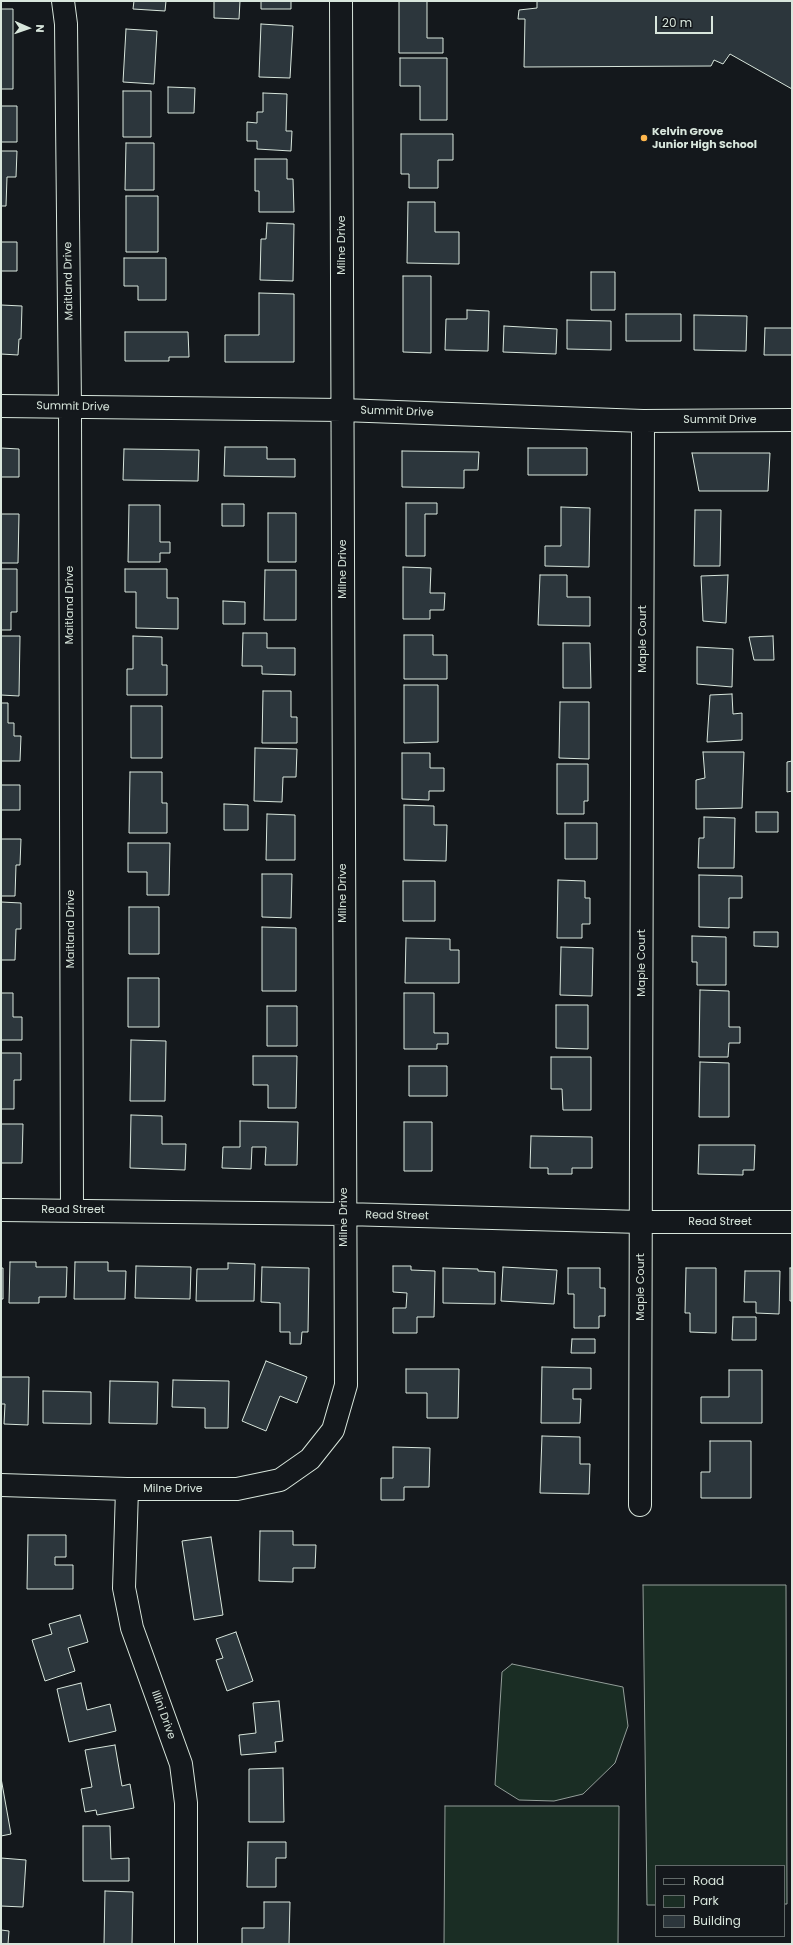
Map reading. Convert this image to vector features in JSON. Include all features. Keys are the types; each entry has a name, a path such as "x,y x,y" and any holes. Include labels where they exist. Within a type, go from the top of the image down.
{"street":[{"name":"Maitland Drive","path":"63,1 66,24 70,407 72,1210"},
{"name":"Milne Drive","path":"1,1485 127,1489 237,1489 280,1480 310,1459 333,1430 346,1385 344,1214 342,1"},
{"name":"Summit Drive","path":"1,406 342,410 643,421 792,420"},
{"name":"Maple Court","path":"640,1505 643,421"},
{"name":"Read Street","path":"1,1210 344,1214 641,1222 792,1222"},
{"name":"Illini Drive","path":"127,1489 124,1588 132,1628 181,1764 183,1779 186,1803 186,1944"}],"green space":[{"path":"643,1585 786,1585 787,1904 785,1904 785,1865 655,1865 655,1905 647,1905"},
{"path":"512,1664 623,1687 628,1726 615,1763 583,1794 554,1801 519,1800 495,1785 502,1672"},
{"path":"445,1806 619,1806 618,1944 444,1944"}],"building":[{"path":"134,1 166,1 165,11 133,9"},
{"path":"214,1 240,1 239,19 214,18"},
{"path":"261,1 291,1 291,9 261,9"},
{"path":"399,1 427,1 427,38 443,38 443,53 399,53"},
{"path":"537,1 792,1 792,89 730,54 723,64 714,60 711,66 524,67 525,19 518,19 519,10 537,8"},
{"path":"1,9 13,9 13,89 1,89"},
{"path":"261,24 293,26 290,78 259,77"},
{"path":"126,29 157,31 154,84 123,82"},
{"path":"400,58 447,58 447,120 420,120 420,86 400,86"},
{"path":"168,87 195,88 194,113 168,113"},
{"path":"123,91 151,91 151,137 123,137"},
{"path":"263,93 287,94 286,131 292,131 291,151 257,149 257,141 247,141 247,122 257,123 257,112 263,112"},
{"path":"1,106 17,106 17,142 1,142"},
{"path":"401,134 453,134 453,160 438,160 438,188 409,188 409,174 401,174"},
{"path":"126,143 154,143 154,190 125,190"},
{"path":"1,151 17,151 16,177 7,177 6,206 1,206"},
{"path":"255,159 287,159 287,179 293,179 294,212 259,212 259,191 255,191"},
{"path":"126,196 158,196 158,252 126,252"},
{"path":"408,202 435,202 435,232 459,232 459,264 407,263"},
{"path":"267,223 294,224 293,281 260,280 261,239 266,239"},
{"path":"1,242 17,242 17,271 1,271"},
{"path":"124,258 166,258 166,300 138,300 138,286 124,286"},
{"path":"591,272 615,272 615,310 591,310"},
{"path":"403,276 431,276 431,353 403,352"},
{"path":"259,293 294,294 294,362 225,362 225,335 259,335"},
{"path":"1,305 22,306 21,339 19,339 18,355 1,354"},
{"path":"467,310 489,311 488,351 445,350 446,319 467,319"},
{"path":"626,314 681,314 681,341 626,341"},
{"path":"694,315 747,316 746,351 694,350"},
{"path":"567,320 611,321 611,350 567,349"},
{"path":"504,326 557,329 556,354 503,352"},
{"path":"765,328 792,328 792,355 764,355"},
{"path":"125,332 188,332 189,357 169,357 169,361 125,361"},
{"path":"225,447 267,447 267,459 295,459 295,477 224,476"},
{"path":"1,448 19,449 19,477 1,477"},
{"path":"528,448 587,448 587,475 528,475"},
{"path":"124,449 199,450 198,481 123,480"},
{"path":"402,451 479,452 478,470 464,470 464,488 402,487"},
{"path":"692,453 770,453 768,491 699,491"},
{"path":"406,503 437,503 437,514 425,514 425,556 406,556"},
{"path":"222,504 244,504 244,526 222,526"},
{"path":"129,505 160,505 160,542 170,542 170,553 160,553 160,562 128,562"},
{"path":"561,507 590,508 589,567 545,566 545,546 561,546"},
{"path":"695,510 721,510 720,566 694,566"},
{"path":"268,513 296,513 296,562 268,562"},
{"path":"1,514 19,514 18,563 1,563"},
{"path":"403,567 431,568 430,593 445,593 444,610 430,610 430,619 403,619"},
{"path":"1,569 17,569 17,612 11,612 11,630 1,630"},
{"path":"125,569 167,569 167,598 178,598 178,629 136,628 136,592 125,592"},
{"path":"265,570 296,570 296,620 264,620"},
{"path":"540,575 567,575 567,597 590,597 590,626 538,625"},
{"path":"728,575 726,623 703,621 701,576"},
{"path":"223,601 245,602 245,624 223,624"},
{"path":"243,633 267,633 267,648 295,648 295,675 262,674 262,666 242,666"},
{"path":"404,635 433,635 433,655 447,655 447,679 404,679"},
{"path":"1,636 20,636 19,696 1,695"},
{"path":"133,636 162,637 162,665 167,665 167,695 127,695 127,669 133,669"},
{"path":"773,636 774,660 754,660 749,637"},
{"path":"563,643 590,643 591,688 563,688"},
{"path":"697,647 733,649 732,687 697,684"},
{"path":"404,685 438,685 438,742 404,743"},
{"path":"263,691 291,691 291,717 297,717 297,743 262,743"},
{"path":"732,694 733,714 742,713 742,740 707,742 710,695"},
{"path":"560,702 589,702 589,759 559,758"},
{"path":"1,703 8,703 8,723 14,723 14,736 21,736 20,761 1,761"},
{"path":"131,706 162,706 162,758 131,758"},
{"path":"255,748 297,749 296,777 283,777 282,802 254,801"},
{"path":"703,752 744,752 742,808 696,809 696,780 705,778"},
{"path":"402,753 430,753 430,768 444,768 444,791 429,791 429,800 402,799"},
{"path":"792,761 792,791 787,792 787,762"},
{"path":"557,764 588,764 588,801 584,801 584,814 557,814"},
{"path":"130,772 162,772 162,803 167,803 167,833 129,833"},
{"path":"1,785 20,785 20,810 1,810"},
{"path":"224,804 248,805 248,830 224,830"},
{"path":"404,805 434,806 434,825 447,825 446,861 404,860"},
{"path":"756,812 778,812 778,832 756,832"},
{"path":"267,814 295,815 295,860 266,860"},
{"path":"704,817 735,818 734,868 698,868 699,838 704,838"},
{"path":"565,823 597,823 597,859 565,859"},
{"path":"1,839 21,839 20,865 16,865 15,896 1,896"},
{"path":"128,843 170,843 169,895 147,895 147,872 128,872"},
{"path":"262,874 292,874 291,918 262,917"},
{"path":"699,875 742,876 742,898 729,898 729,928 699,927"},
{"path":"558,880 585,881 585,898 590,898 590,924 582,924 582,938 557,938"},
{"path":"403,881 435,881 435,921 403,921"},
{"path":"1,902 21,903 21,929 16,929 15,960 1,960"},
{"path":"129,907 159,907 159,954 129,954"},
{"path":"262,927 296,928 296,991 262,991"},
{"path":"754,932 778,932 778,947 754,946"},
{"path":"692,936 726,937 726,985 697,985 697,962 692,962"},
{"path":"406,938 450,939 450,950 459,950 459,983 405,983"},
{"path":"561,947 593,948 592,996 560,995"},
{"path":"128,978 159,978 159,1027 128,1027"},
{"path":"700,990 729,991 729,1027 740,1027 740,1043 729,1043 728,1057 699,1057"},
{"path":"1,993 13,993 13,1017 22,1017 22,1040 1,1040"},
{"path":"404,993 434,993 434,1033 448,1033 448,1044 437,1044 437,1049 404,1049"},
{"path":"556,1005 588,1005 588,1049 556,1048"},
{"path":"267,1006 297,1006 297,1046 267,1046"},
{"path":"131,1040 166,1041 165,1101 130,1101"},
{"path":"1,1053 21,1053 21,1080 14,1080 14,1109 1,1109"},
{"path":"253,1056 297,1056 296,1108 268,1108 268,1085 253,1085"},
{"path":"551,1057 591,1057 591,1110 563,1110 562,1089 551,1089"},
{"path":"700,1062 729,1063 729,1117 699,1117"},
{"path":"409,1066 447,1066 447,1096 409,1096"},
{"path":"131,1115 162,1116 162,1144 186,1144 185,1170 130,1168"},
{"path":"240,1121 298,1122 297,1165 265,1165 266,1147 252,1147 251,1169 222,1168 223,1147 240,1147"},
{"path":"404,1122 432,1122 432,1171 404,1171"},
{"path":"1,1124 23,1124 22,1163 1,1163"},
{"path":"531,1136 592,1137 592,1168 572,1168 572,1174 548,1174 548,1168 530,1168"},
{"path":"699,1145 755,1145 754,1170 743,1170 743,1175 698,1174"},
{"path":"10,1262 36,1262 36,1267 67,1267 66,1297 39,1297 39,1303 9,1303"},
{"path":"75,1262 108,1262 108,1271 126,1271 125,1299 74,1299"},
{"path":"228,1263 255,1264 254,1301 196,1301 197,1269 228,1269"},
{"path":"136,1266 191,1267 190,1299 135,1298"},
{"path":"393,1266 411,1266 411,1270 435,1271 434,1317 417,1317 417,1333 393,1333 393,1308 406,1308 407,1293 393,1292"},
{"path":"262,1267 309,1268 308,1332 302,1332 301,1344 290,1344 290,1332 280,1332 280,1303 261,1302"},
{"path":"503,1267 557,1270 554,1304 501,1301"},
{"path":"1,1268 3,1268 3,1299 1,1299"},
{"path":"443,1268 478,1269 478,1271 495,1272 495,1304 443,1303"},
{"path":"568,1268 600,1268 600,1288 605,1288 605,1316 599,1316 599,1328 574,1328 574,1294 568,1294"},
{"path":"686,1268 716,1268 716,1333 690,1332 690,1313 685,1313"},
{"path":"790,1268 792,1268 792,1301 790,1301"},
{"path":"745,1271 780,1271 779,1314 756,1313 756,1302 744,1302"},
{"path":"733,1317 756,1317 756,1340 732,1340"},
{"path":"572,1339 595,1339 595,1353 571,1353"},
{"path":"266,1361 307,1377 297,1403 280,1396 266,1431 242,1421"},
{"path":"542,1367 591,1368 591,1389 573,1389 573,1399 581,1399 580,1423 541,1423"},
{"path":"406,1369 459,1369 458,1418 427,1418 427,1393 406,1393"},
{"path":"729,1370 762,1370 762,1423 701,1423 701,1397 729,1397"},
{"path":"1,1377 29,1377 28,1425 4,1424 5,1404 1,1404"},
{"path":"173,1380 229,1381 228,1428 205,1428 205,1408 172,1407"},
{"path":"110,1381 158,1382 157,1424 109,1423"},
{"path":"43,1391 91,1392 91,1424 43,1423"},
{"path":"542,1436 580,1437 580,1464 590,1464 589,1494 540,1493"},
{"path":"710,1441 751,1441 751,1498 701,1498 701,1472 710,1472"},
{"path":"393,1447 430,1448 429,1487 404,1487 404,1500 381,1500 381,1478 393,1478"},
{"path":"260,1531 293,1531 293,1545 316,1545 315,1568 293,1568 293,1582 259,1581"},
{"path":"28,1535 66,1535 66,1557 55,1557 55,1565 73,1565 73,1589 27,1589"},
{"path":"211,1537 223,1615 194,1620 182,1541"},
{"path":"80,1615 88,1642 68,1648 75,1671 45,1681 32,1640 52,1634 49,1624"},
{"path":"236,1632 253,1681 227,1691 216,1660 223,1658 216,1639"},
{"path":"81,1683 87,1710 110,1704 116,1731 69,1742 57,1689"},
{"path":"279,1701 283,1741 275,1742 276,1752 241,1755 239,1735 256,1733 253,1703"},
{"path":"115,1745 122,1786 130,1784 134,1808 97,1815 96,1810 85,1812 81,1789 92,1787 85,1750"},
{"path":"283,1768 284,1822 249,1822 249,1769"},
{"path":"1,1778 11,1834 1,1836"},
{"path":"83,1826 110,1826 111,1859 129,1858 129,1881 83,1881"},
{"path":"248,1842 286,1842 286,1858 276,1858 276,1887 247,1887"},
{"path":"1,1858 26,1860 23,1907 1,1906"},
{"path":"105,1891 133,1892 132,1944 104,1944"},
{"path":"264,1902 290,1902 289,1944 242,1944 242,1928 264,1928"},
{"path":"1,1930 9,1931 8,1944 1,1944"}],"place":[{"name":"Kelvin Grove Junior High School","path":"644,138"}]}
